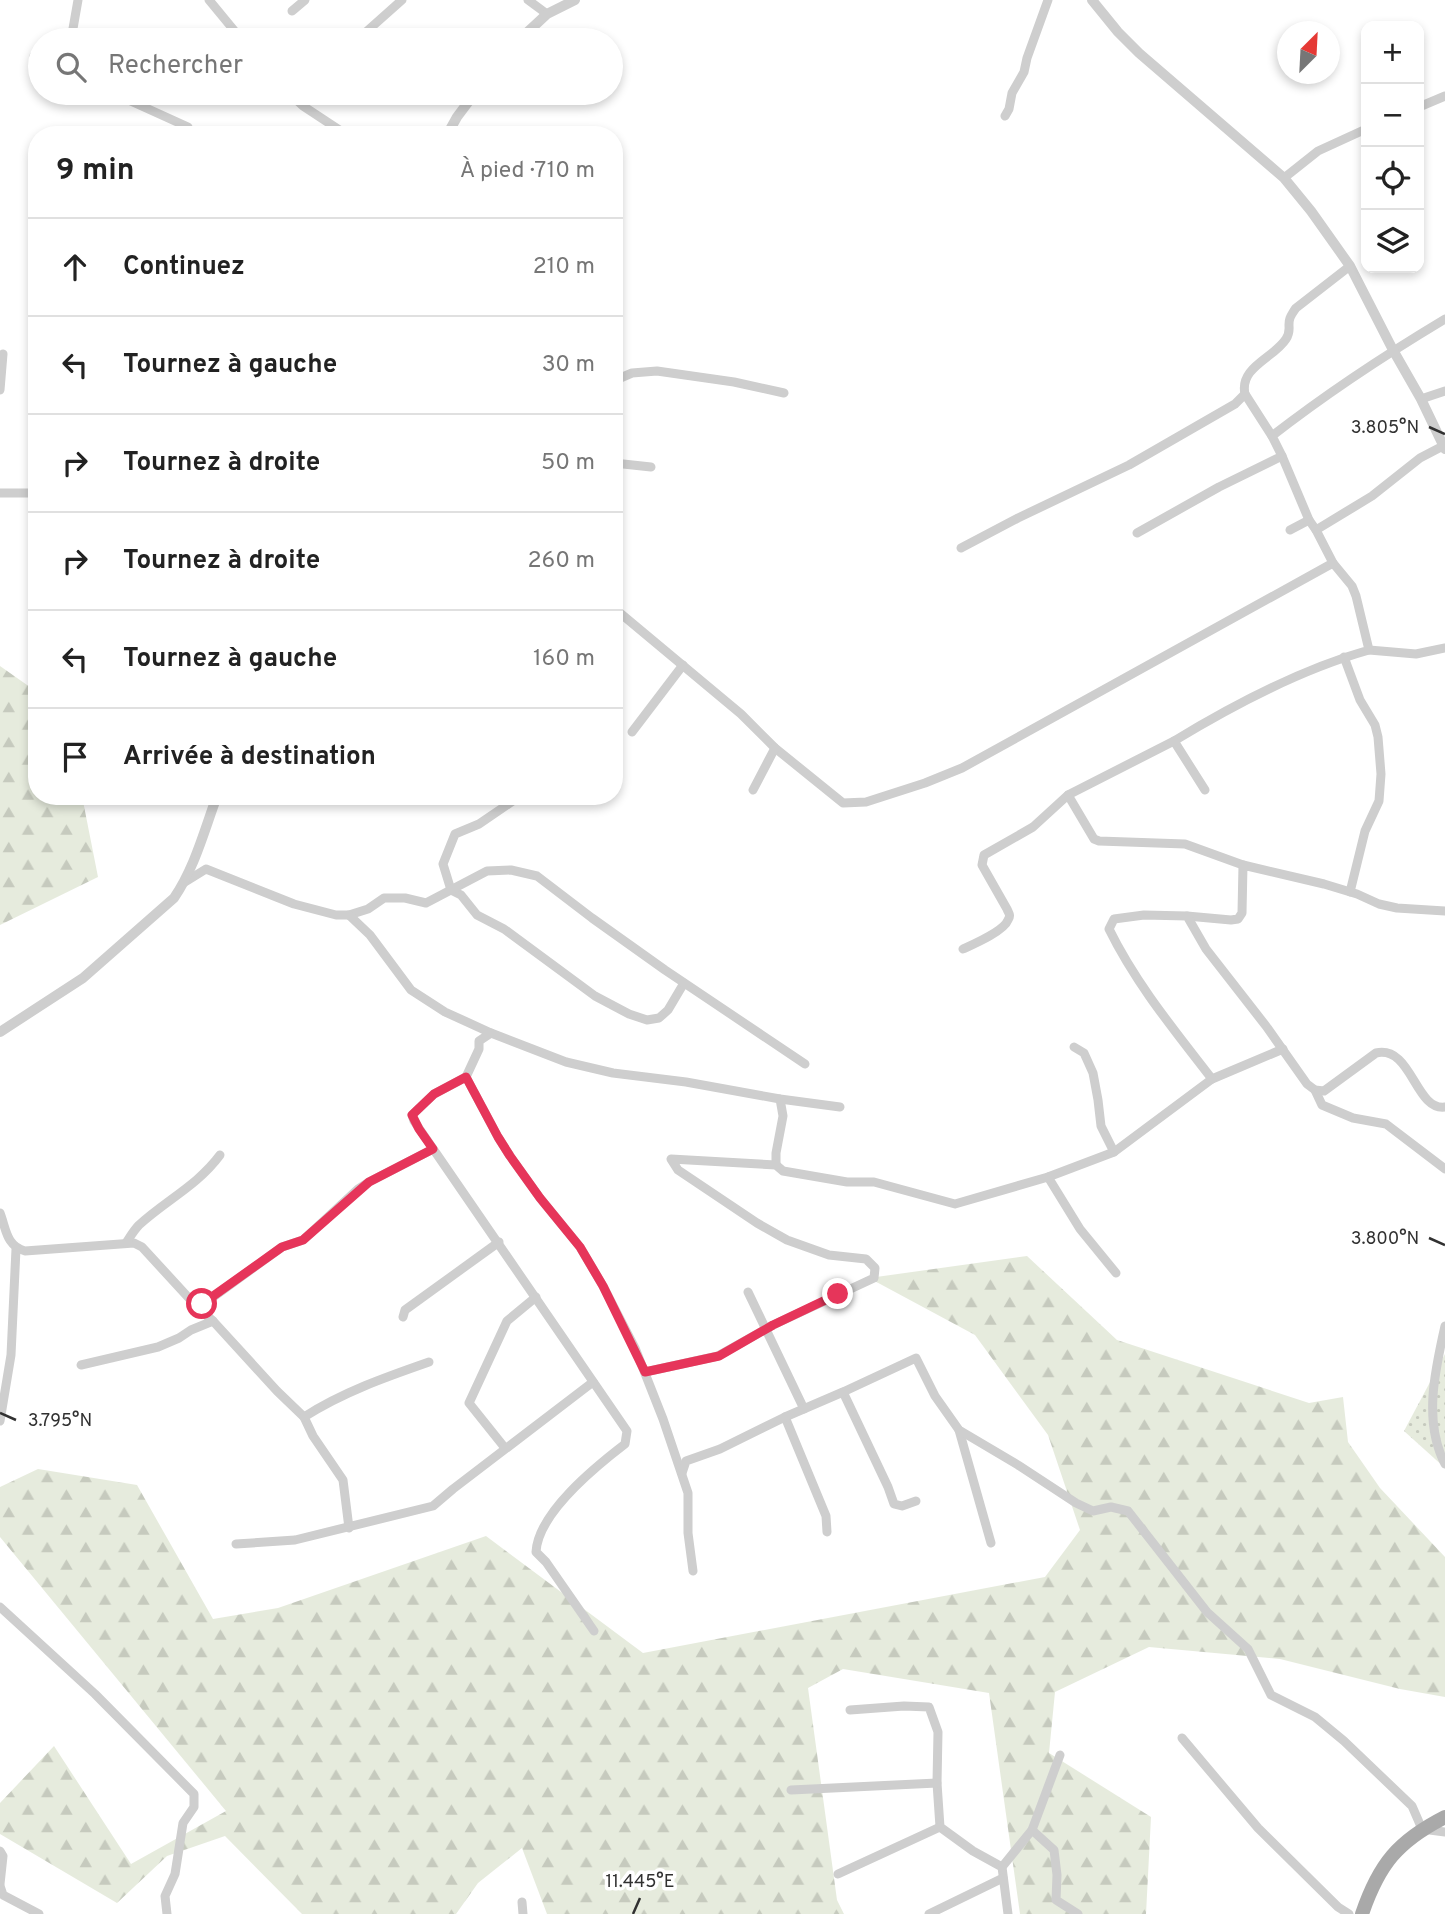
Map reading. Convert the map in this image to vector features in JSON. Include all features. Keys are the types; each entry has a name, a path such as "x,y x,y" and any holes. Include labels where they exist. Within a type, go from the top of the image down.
{"main road":[{"path":"1362,1914 1377,1876 1389,1859 1422,1829 1445,1817"}],"street":[{"path":"73,28 78,0"},
{"path":"209,0 232,28"},
{"path":"292,11 305,0"},
{"path":"370,28 402,0"},
{"path":"528,0 547,14"},
{"path":"532,28 547,14 575,0"},
{"path":"1006,116 1012,93 1024,72 1048,0"},
{"path":"1092,0 1139,53 1284,178 1350,266 1444,447 1420,458 1372,496 1316,530"},
{"path":"1424,105 1445,96"},
{"path":"139,105 186,126"},
{"path":"302,105 333,126"},
{"path":"452,126 466,105"},
{"path":"1284,178 1318,151 1361,131"},
{"path":"1350,266 1296,308 1290,318 1287,338 1248,375 1244,388 1282,456 1309,520 1334,563 1352,586 1369,650"},
{"path":"1272,436 1339,386 1445,319"},
{"path":"0,390 3,354"},
{"path":"623,377 632,373 657,372 734,382 784,393"},
{"path":"1421,399 1445,391"},
{"path":"961,548 1129,465 1235,404 1245,394"},
{"path":"1137,533 1282,456"},
{"path":"623,464 652,467"},
{"path":"0,493 28,493"},
{"path":"1290,530 1309,520"},
{"path":"623,615 759,730 775,748 843,803 866,802 962,768 1334,563"},
{"path":"963,950 1003,928 1008,920 1007,909 982,865 984,855 1032,827 1068,795 1174,741 1252,697 1344,657 1369,650 1416,654 1445,648"},
{"path":"1344,657 1360,700 1375,725 1381,774 1378,801 1365,831 1350,892"},
{"path":"632,732 683,665"},
{"path":"1174,741 1205,790"},
{"path":"753,790 775,748"},
{"path":"1068,795 1094,839 1099,841 1185,844 1243,865 1350,892 1378,904 1445,911"},
{"path":"0,1032 83,978 174,898 185,882 214,805"},
{"path":"507,805 479,824 455,834 443,864 451,890 461,895 477,915 504,929 595,996 629,1014 647,1020 659,1017 668,1010 684,983"},
{"path":"1213,1079 1157,1009 1109,929 1114,919 1144,915 1238,919 1242,913 1243,865"},
{"path":"185,882 206,869 294,904 336,915 349,915 368,909 384,898 426,902 487,872 511,870 537,876 684,983 805,1064"},
{"path":"349,915 370,935 411,990 445,1012 566,1062 612,1073 840,1107"},
{"path":"1187,916 1206,949 1307,1084 1315,1090 1322,1105 1353,1118 1386,1124 1445,1168"},
{"path":"491,1032 479,1041 479,1049 466,1077 434,1094 412,1115 627,1431 625,1444 559,1503 537,1539 536,1552 546,1562 594,1631"},
{"path":"1074,1047 1084,1053 1093,1073 1101,1126 1114,1152"},
{"path":"645,1372 719,1356 767,1328 874,1278 876,1272 873,1264 866,1259 829,1255 787,1240 678,1170 671,1159 776,1165 783,1171 847,1182 874,1181 955,1204 1048,1177 1114,1152 1213,1079 1283,1049"},
{"path":"1315,1090 1324,1091 1376,1053 1385,1051 1394,1055 1431,1104 1445,1107"},
{"path":"466,1077 510,1156 580,1247 603,1286 645,1372 688,1493 688,1533 693,1571"},
{"path":"776,1165 783,1116 780,1099"},
{"path":"198,1307 282,1247 303,1240 369,1182 433,1149"},
{"path":"126,1243 138,1226 188,1188 220,1155"},
{"path":"1048,1177 1080,1229 1116,1273"},
{"path":"0,1213 10,1241 16,1249 11,1355 0,1421"},
{"path":"16,1249 25,1251 93,1247 134,1242 142,1247 304,1417 313,1436 343,1480 349,1528"},
{"path":"403,1317 405,1310 499,1242"},
{"path":"748,1292 804,1409"},
{"path":"505,1448 468,1403 507,1321 536,1297"},
{"path":"81,1365 158,1347 214,1321"},
{"path":"1445,1326 1433,1383 1435,1434 1445,1464"},
{"path":"681,1473 686,1461 720,1449 916,1358 935,1396 959,1430 991,1544"},
{"path":"304,1417 326,1403 372,1382 429,1362"},
{"path":"236,1544 295,1540 433,1506 593,1382"},
{"path":"843,1392 894,1504 902,1506 916,1501"},
{"path":"785,1417 826,1516 827,1532"},
{"path":"959,1430 1076,1503 1093,1511 1111,1507 1128,1511 1207,1612 1248,1649 1272,1695 1315,1717 1344,1741 1412,1806 1422,1829 1445,1832"},
{"path":"0,1607 95,1694 194,1794 194,1807 183,1823 175,1874 165,1896 167,1914"},
{"path":"850,1710 929,1707 938,1732 940,1827"},
{"path":"1182,1738 1258,1828 1338,1907 1349,1914"},
{"path":"1008,1914 1002,1867 1032,1830 1060,1755"},
{"path":"791,1790 937,1783"},
{"path":"940,1827 973,1851 1002,1867"},
{"path":"838,1874 940,1827"},
{"path":"1032,1830 1054,1850 1056,1900 1078,1914"},
{"path":"0,1851 3,1856 0,1885 3,1895 39,1914"},
{"path":"929,1914 1003,1878"},
{"path":"522,1902 523,1914"}],"green space":[{"path":"0,666 28,686 28,805 84,805 98,877 0,925"},
{"path":"1027,1256 1117,1340 1309,1403 1343,1397 1348,1442 1380,1488 1445,1557 1445,1697 1400,1689 1280,1659 1149,1647 1055,1692 1049,1753 1151,1817 1146,1914 1020,1914 989,1693 843,1669 808,1688 837,1900 844,1914 547,1914 522,1848 478,1883 456,1914 302,1914 225,1836 167,1856 117,1903 0,1834 0,1803 54,1746 131,1864 226,1811 0,1537 0,1487 38,1469 137,1485 213,1619 278,1608 486,1536 643,1653 1045,1577 1080,1530 1048,1435 975,1335 869,1278"},
{"path":"1445,1354 1445,1468 1404,1431"}],"route":[{"path":"202,1304 282,1247 303,1240 358,1189 433,1149 412,1115 434,1094 466,1077 510,1156 580,1247 603,1286 645,1372 719,1356 773,1325 838,1294"}]}
